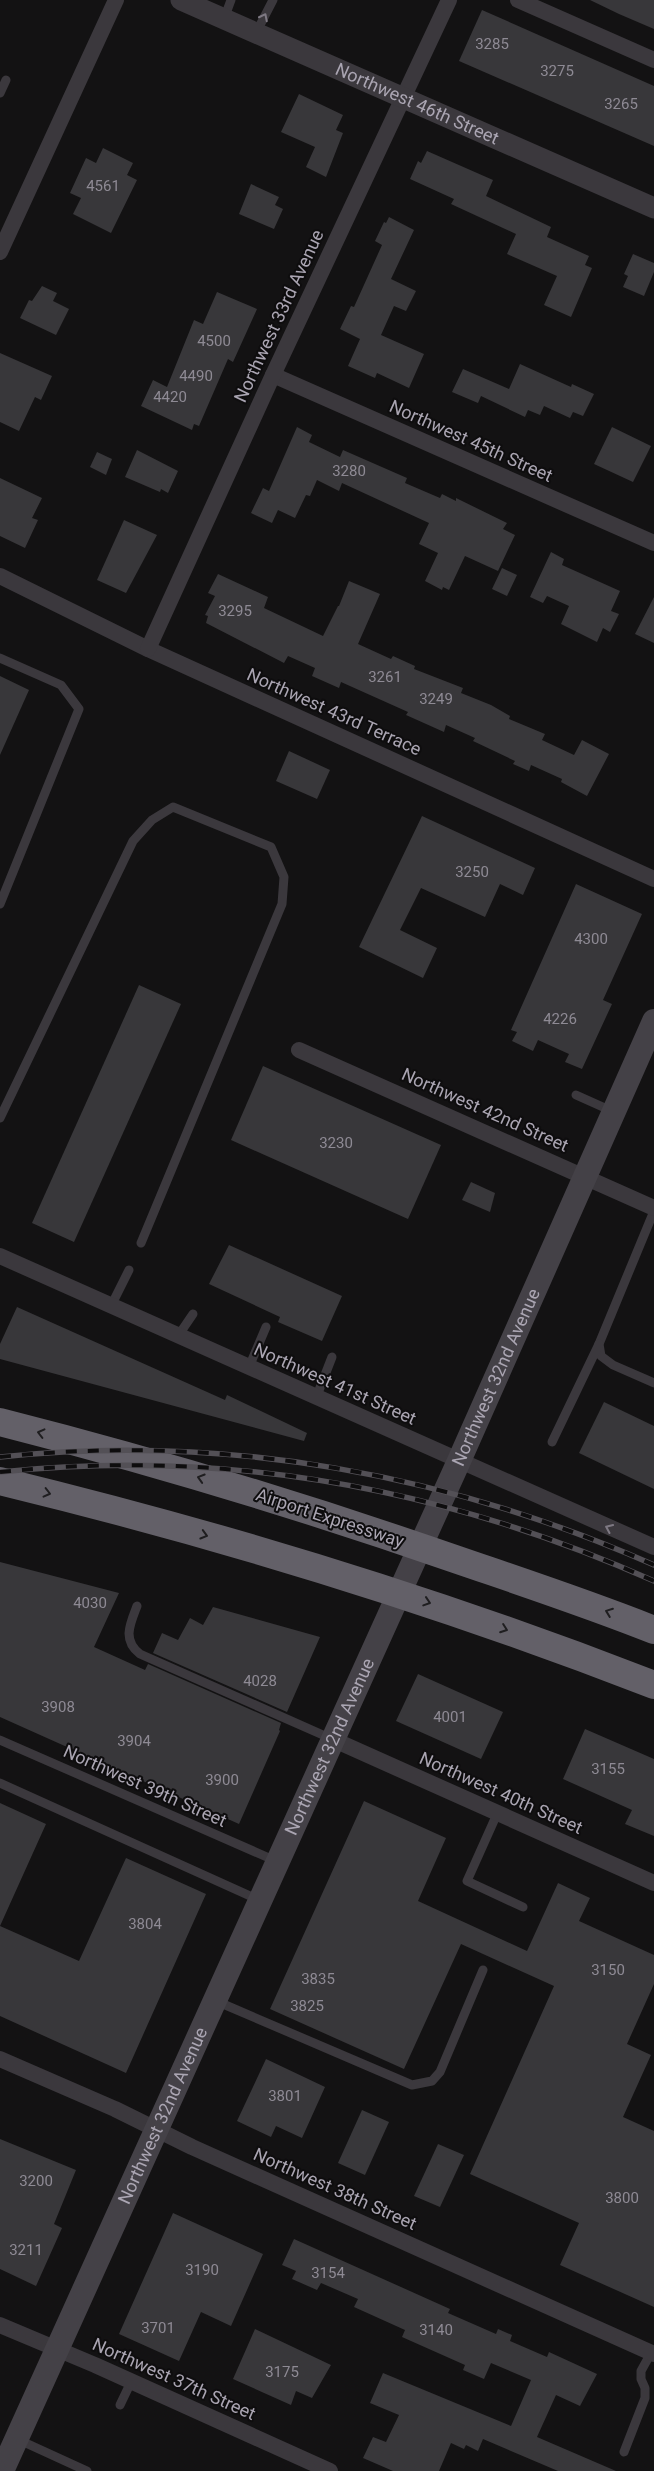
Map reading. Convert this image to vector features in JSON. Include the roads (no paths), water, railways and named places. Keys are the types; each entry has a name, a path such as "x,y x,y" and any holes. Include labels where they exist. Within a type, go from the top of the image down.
{"highway":[{"name":"Airport Expressway","path":"0,1422 104,1449 348,1522 654,1630"},
{"path":"0,1481 97,1505 331,1570 458,1613 654,1685"}],"main road":[{"name":"Northwest 32nd Avenue","path":"2,2471 276,1861 459,1461 654,1021"}],"street":[{"path":"0,252 116,0"},
{"name":"Northwest 46th Street","path":"181,0 227,10 256,33 654,208"},
{"name":"Northwest 33rd Avenue","path":"148,649 273,375 449,0"},
{"path":"518,0 654,60"},
{"name":"Northwest 45th Street","path":"273,375 654,543"},
{"name":"Northwest 43rd Terrace","path":"0,576 148,649 654,879"},
{"name":"Northwest 42nd Street","path":"300,1050 585,1176 654,1210"},
{"name":"Northwest 41st Street","path":"0,1256 654,1547"},
{"name":"Northwest 40th Street","path":"332,1739 654,1883"},
{"name":"Northwest 38th Street","path":"0,2059 652,2353"},
{"name":"Northwest 37th Street","path":"0,2325 57,2348 330,2471"}],"lane":[{"path":"256,33 273,0"},
{"path":"0,93 6,80"},
{"path":"0,658 61,685 79,709 0,904"},
{"path":"0,1118 133,841 152,820 173,807 271,847 284,877 282,904 141,1243"},
{"path":"576,1095 614,1112"},
{"path":"552,1442 599,1344 654,1210"},
{"path":"111,1306 129,1270"},
{"path":"178,1336 193,1314"},
{"path":"249,1368 266,1327"},
{"path":"599,1344 601,1356 613,1365 654,1383"},
{"path":"316,1398 332,1357"},
{"path":"137,1606 128,1628 128,1640 132,1648 140,1654 332,1739"},
{"name":"Northwest 39th Street","path":"0,1740 276,1861"},
{"path":"0,1783 259,1900"},
{"path":"497,1814 467,1880 523,1907"},
{"path":"214,2000 412,2085 432,2081 440,2072 482,1970"},
{"path":"624,2452 645,2398 641,2371 652,2353"},
{"path":"120,2405 131,2382"},
{"path":"16,2438 87,2471"}],"railway":[{"path":"0,1457 84,1451 168,1451 251,1457 334,1468 416,1485 497,1506 576,1533 654,1565"},
{"path":"0,1472 85,1466 169,1466 252,1471 334,1483 415,1499 496,1521 575,1549 654,1581"}]}
